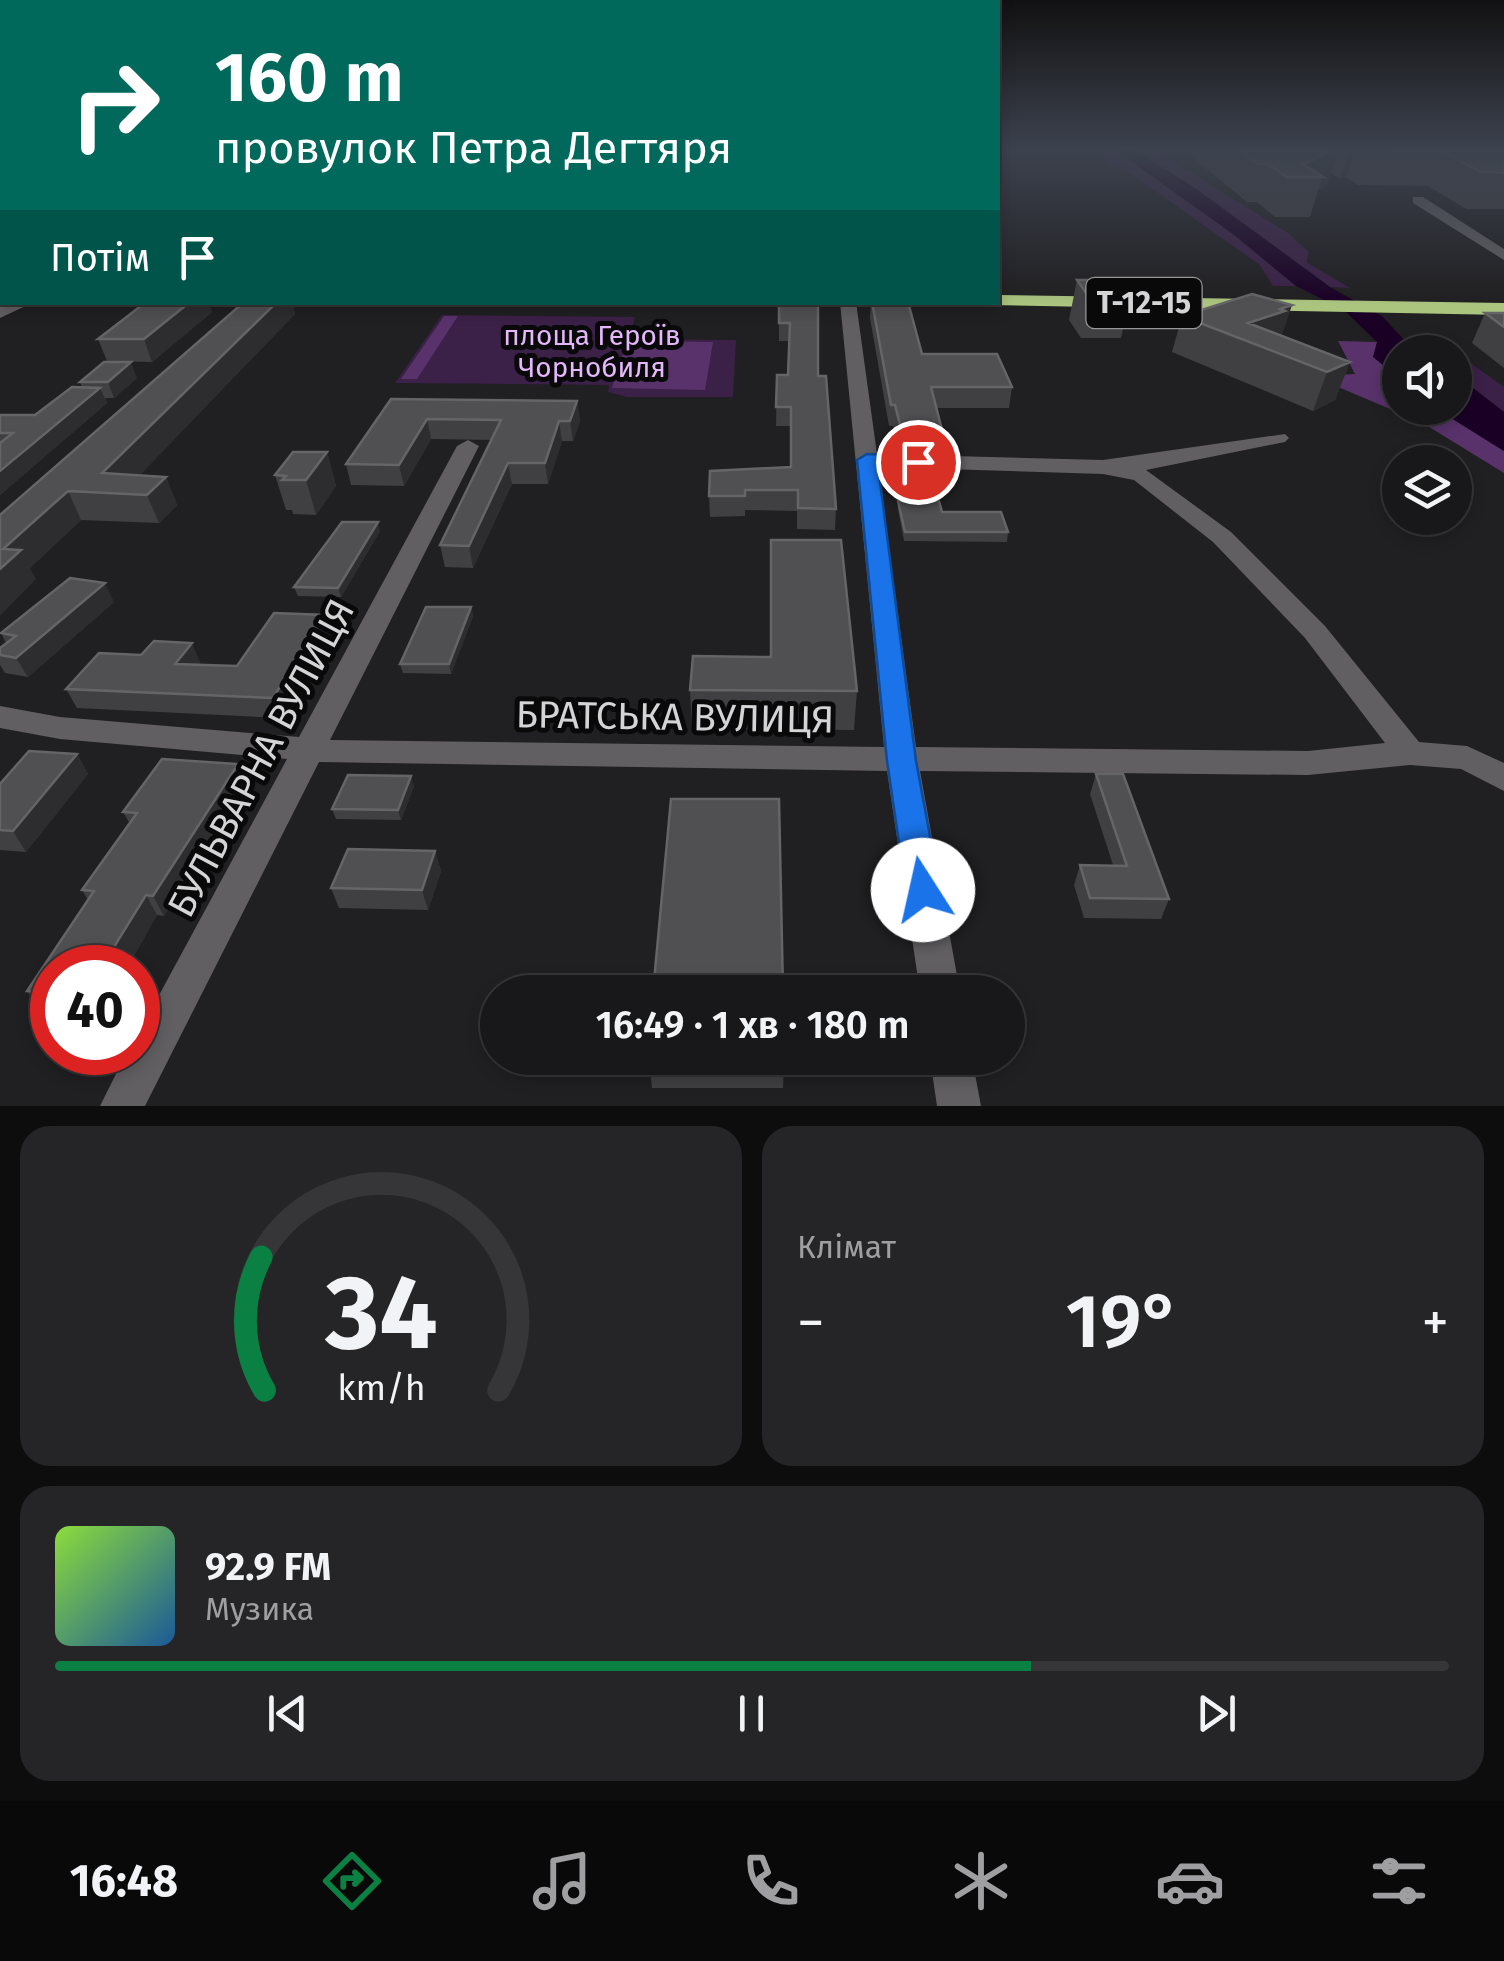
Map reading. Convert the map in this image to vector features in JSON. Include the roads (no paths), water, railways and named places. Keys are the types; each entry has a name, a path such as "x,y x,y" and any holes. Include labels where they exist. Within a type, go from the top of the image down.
{"highway":[{"name":"Т-12-15","path":"1000,301 1504,308"}],"street":[{"path":"1420,202 1504,256"},
{"path":"848,305 902,761 937,975"},
{"path":"867,460 1102,467 1142,464 1278,438"},
{"name":"БУЛЬВАРНА ВУЛИЦЯ","path":"122,1106 468,446"},
{"path":"1102,467 1142,475 1222,537 1315,632 1410,753"},
{"name":"БРАТСЬКА ВУЛИЦЯ","path":"0,718 60,728 310,751 902,761 1308,763 1410,753 1467,758"},
{"path":"1467,758 1504,754"},
{"path":"1467,758 1504,778"},
{"path":"954,1075 960,1106"}],"park label":[{"name":"площа Героїв Чорнобиля","path":"592,351"}]}
